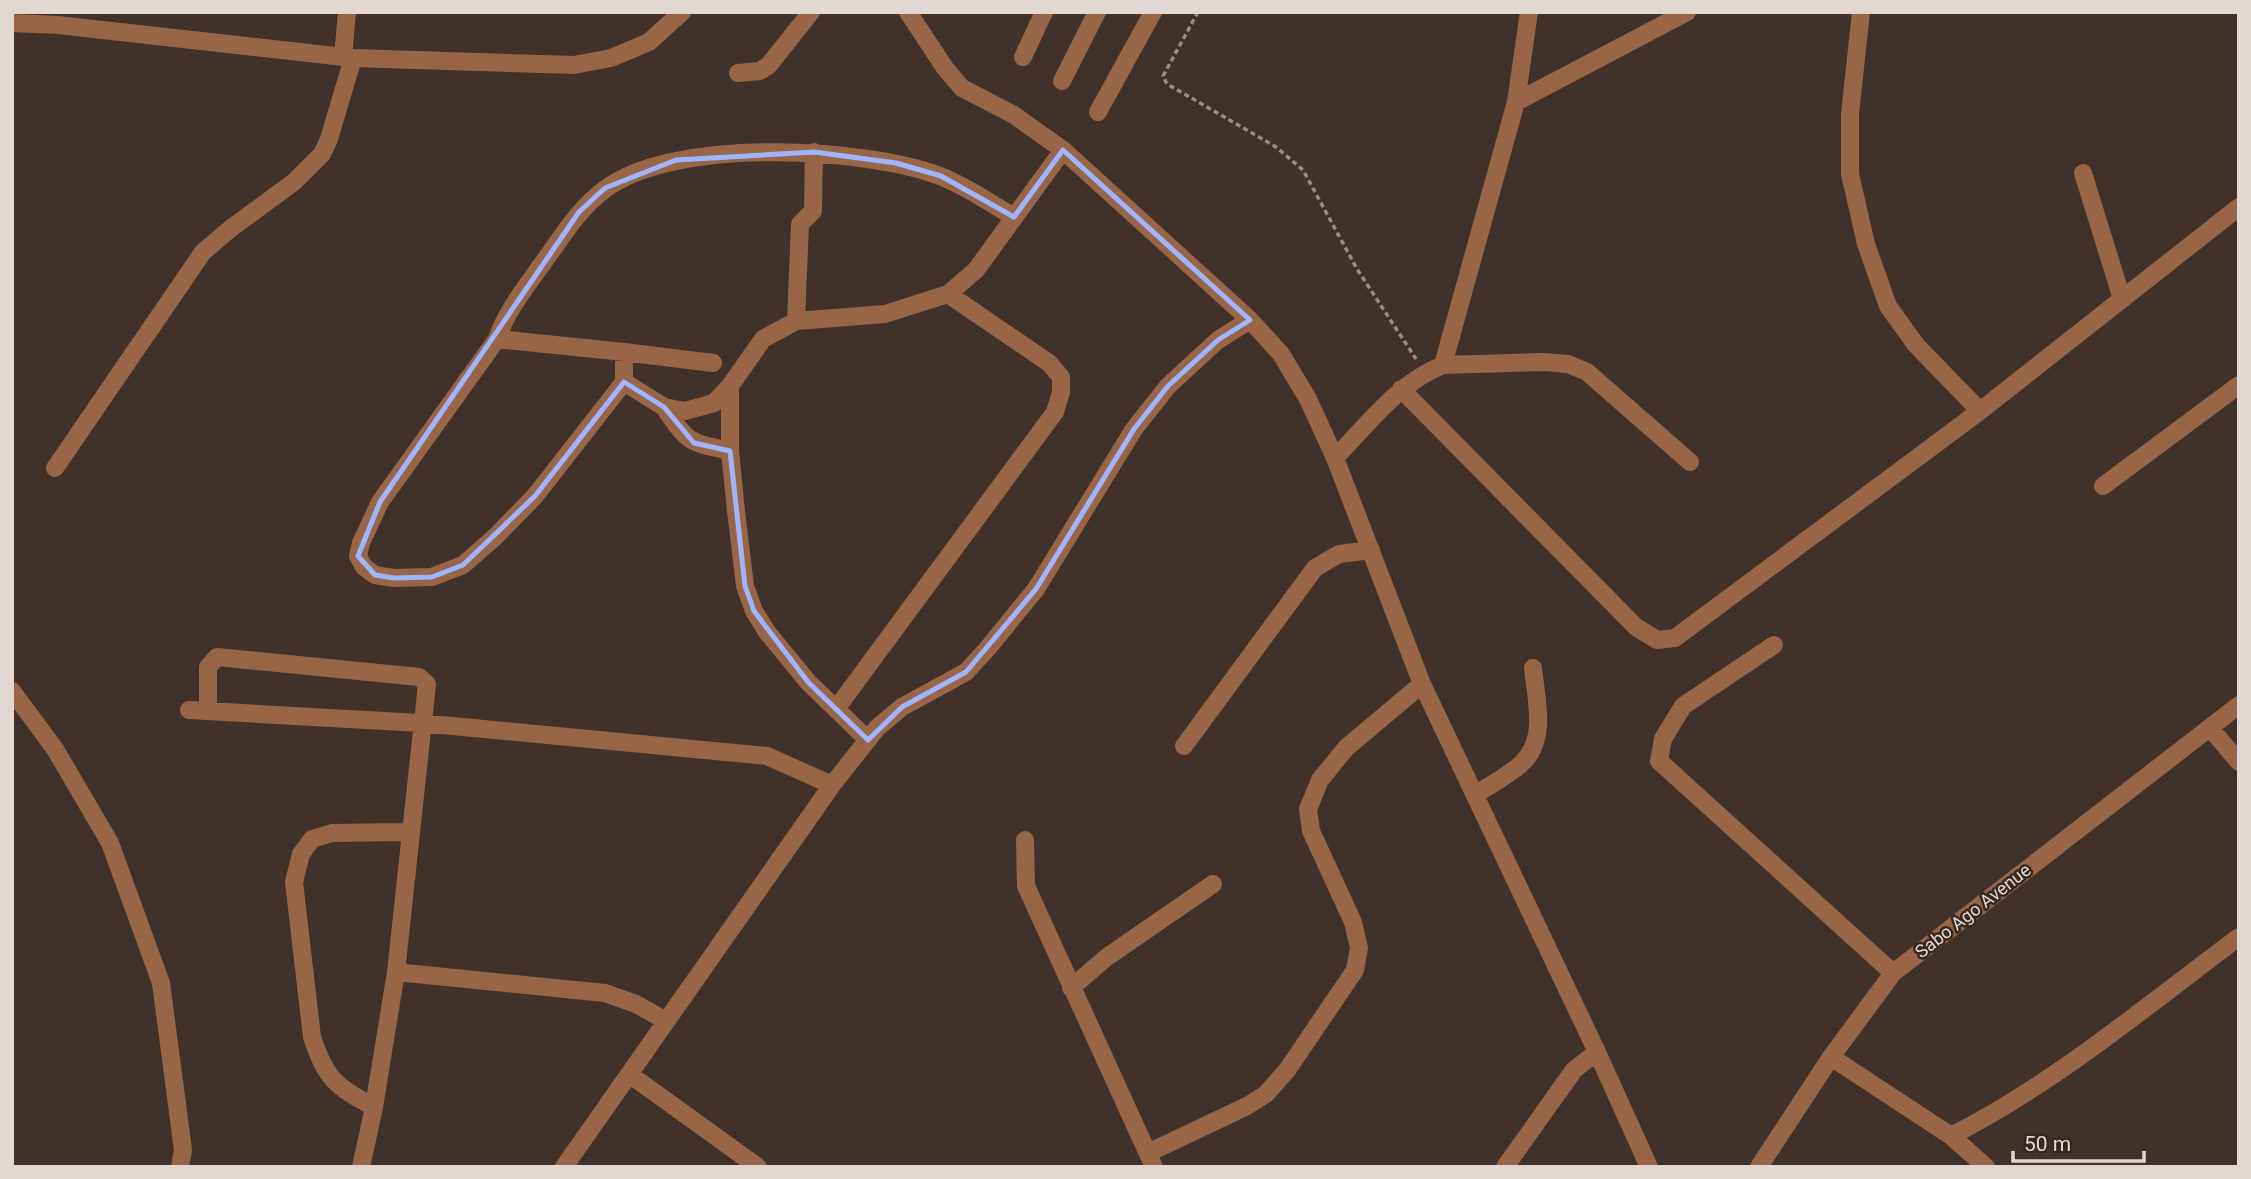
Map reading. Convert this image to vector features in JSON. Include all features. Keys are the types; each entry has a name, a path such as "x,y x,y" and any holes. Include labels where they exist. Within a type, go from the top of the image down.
{"street":[{"path":"55,467 203,253 230,229 294,182 322,153 329,139 348,57 346,12"},
{"path":"12,23 58,25 348,57 574,65 611,58 649,43 682,12"},
{"path":"738,73 760,71 769,65 811,12"},
{"path":"908,12 945,68 962,88 1014,115 1063,150 1250,320 1281,354 1308,398 1335,458 1422,684 1649,1167"},
{"path":"1023,57 1044,12"},
{"path":"1062,81 1097,12"},
{"path":"1098,112 1153,12"},
{"path":"1443,365 1516,102 1529,12"},
{"path":"1516,102 1688,12"},
{"path":"1861,12 1850,114 1850,174 1866,244 1888,306 1916,345 1980,411"},
{"path":"624,382 664,407 685,411 715,403 763,339 796,321 885,314 948,294 976,270 1063,150"},
{"path":"624,352 624,382 535,496 463,565 432,576 394,578 375,575 364,567 358,556 361,543 380,502 497,339 505,317 579,212 606,188 639,172 676,160 720,155 814,152 896,163 941,176 1014,217"},
{"path":"796,321 800,224 813,211 814,152"},
{"path":"2083,173 2122,299"},
{"path":"1401,389 1636,627 1657,640 1675,638 1980,411 2239,207"},
{"path":"836,709 1055,412 1061,377 1049,363 948,294"},
{"path":"564,1167 832,785 877,728 902,707 965,672 988,648 1036,589 1134,429 1168,386 1218,340 1250,320"},
{"path":"497,339 713,363"},
{"path":"1335,458 1401,389 1425,372 1443,365 1543,362 1568,364 1587,372 1690,462"},
{"path":"2103,486 2239,385"},
{"path":"730,386 730,451 745,586 754,611 767,632 808,682 868,740"},
{"path":"664,407 682,433 694,443 730,451"},
{"path":"1184,746 1315,568 1339,554 1371,550"},
{"path":"1774,645 1683,706 1663,739 1659,761 1893,973"},
{"path":"208,711 208,667 217,657 419,677 426,684 396,972 374,1107 361,1167"},
{"path":"1475,795 1520,765 1535,744 1539,728 1533,668"},
{"path":"1025,840 1026,886 1151,1160 1266,1094 1288,1069 1355,970 1359,948 1353,922 1311,831 1308,809 1320,780 1346,748 1422,684"},
{"path":"12,691 55,749 110,843 161,983 182,1138 180,1167"},
{"name":"Sabo Ago Avenue","path":"1759,1167 1831,1057 1893,973 2239,705"},
{"path":"189,709 421,723 767,756 832,785"},
{"path":"2210,728 2239,762"},
{"path":"374,1107 343,1091 328,1075 312,1037 294,882 301,854 312,839 332,833 411,832"},
{"path":"1071,988 1107,957 1213,884"},
{"path":"1951,1136 1996,1113 2055,1075 2239,937"},
{"path":"396,972 605,993 636,1004 666,1021"},
{"path":"1505,1167 1574,1070 1597,1052"},
{"path":"1831,1057 1951,1136 1986,1167"},
{"path":"629,1074 758,1167"}],"path":[{"path":"1198,12 1163,76 1167,85 1276,147 1303,170 1357,269 1425,372"}],"highlighted area":[{"path":"1063,150 1250,320 1218,340 1168,386 1134,429 1036,589 966,672 902,707 868,740 808,682 754,611 745,586 730,451 694,443 664,407 624,382 535,496 463,565 432,577 394,578 375,575 358,556 380,502 579,212 605,188 676,160 814,152 896,163 941,176 1014,217"}]}
